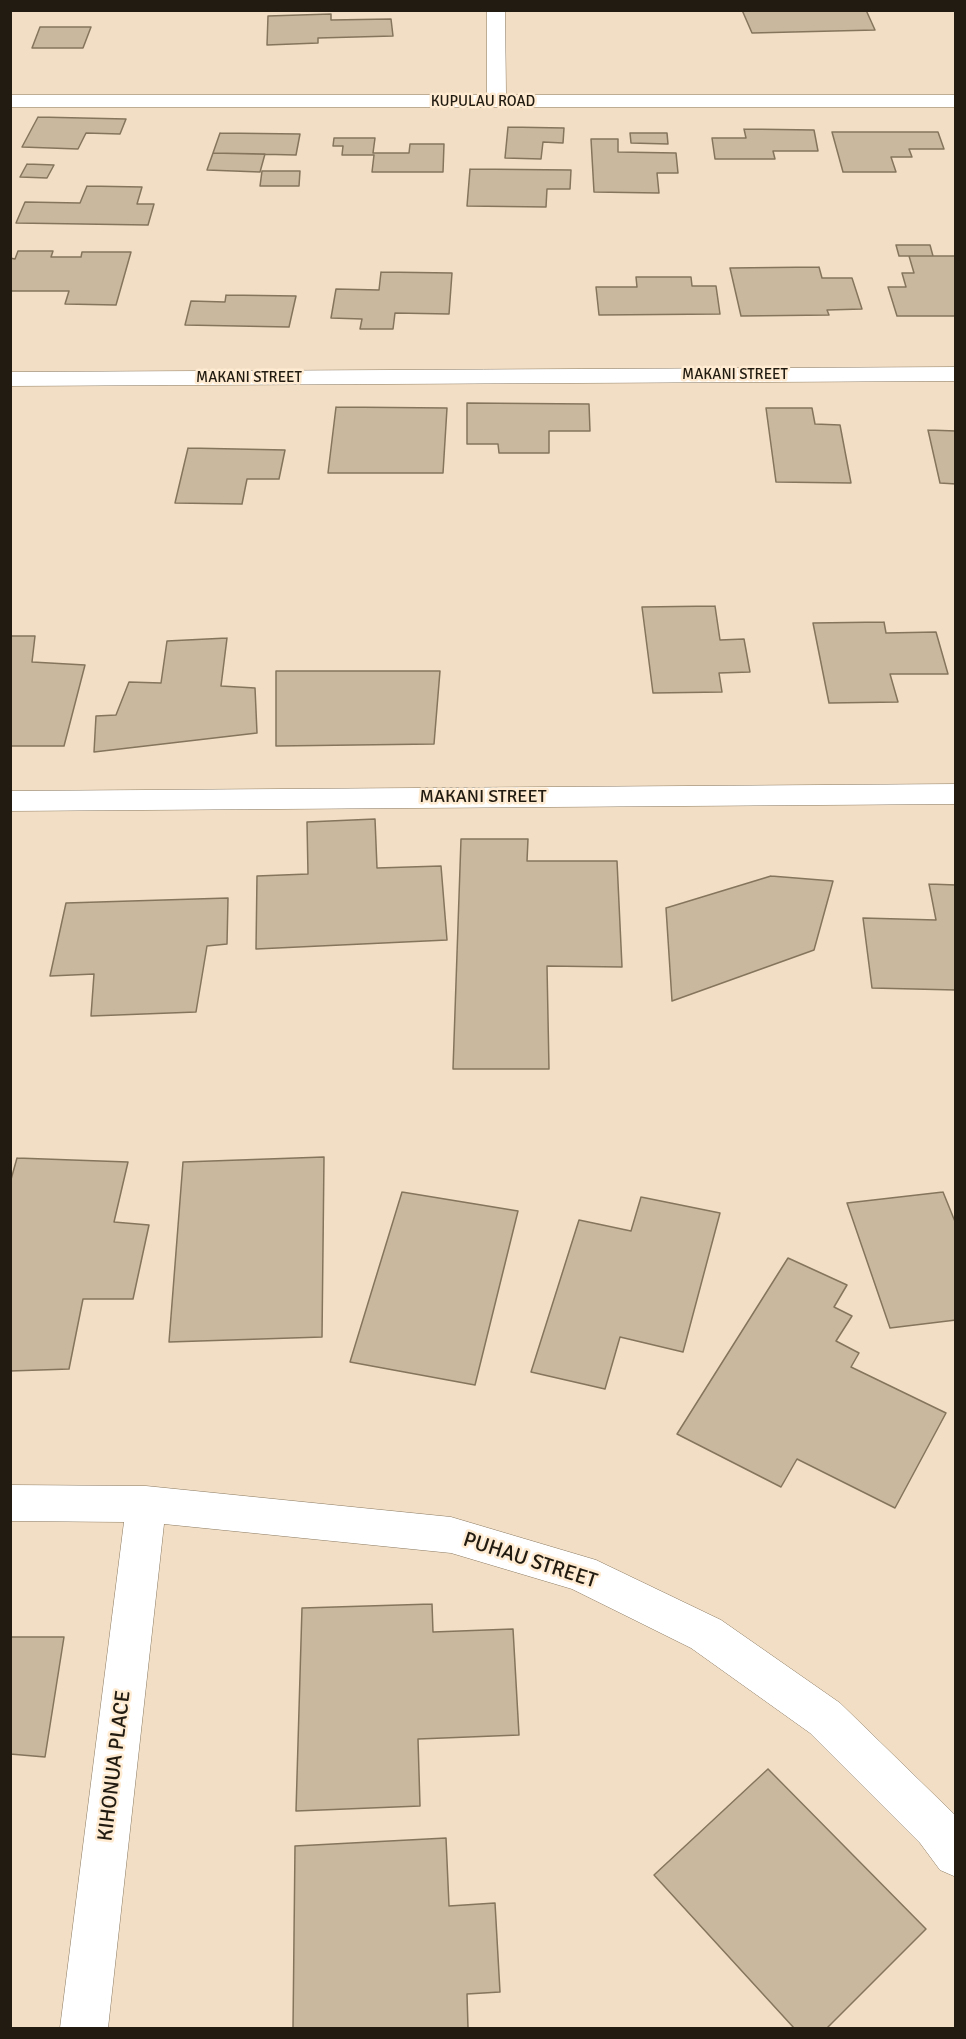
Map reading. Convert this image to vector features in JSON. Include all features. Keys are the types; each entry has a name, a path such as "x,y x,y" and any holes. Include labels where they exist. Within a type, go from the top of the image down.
{"street":[{"path":"496,10 497,102"},
{"name":"KUPULAU ROAD","path":"10,101 956,102"},
{"name":"MAKANI STREET","path":"10,379 956,374"},
{"name":"MAKANI STREET","path":"10,801 956,794"},
{"name":"PUHAU STREET","path":"10,1503 146,1504 451,1535 581,1573 706,1634 825,1718 936,1827 956,1854"},
{"name":"KIHONUA PLACE","path":"84,2028 146,1504"}],"building":[{"path":"742,10 866,10 875,30 752,33"},
{"path":"331,14 331,20 391,19 393,36 318,38 318,43 267,45 268,16"},
{"path":"40,27 91,27 83,48 32,48"},
{"path":"38,117 126,119 120,134 86,133 78,149 22,147"},
{"path":"508,127 564,128 563,143 543,142 541,159 505,158"},
{"path":"744,129 814,130 818,151 773,151 775,159 715,159 712,138 746,138"},
{"path":"832,132 938,132 944,149 909,149 912,157 891,157 896,172 843,172"},
{"path":"220,133 300,134 296,155 213,153"},
{"path":"630,133 667,133 668,144 631,143"},
{"path":"334,138 375,138 373,153 409,153 410,144 444,144 443,172 372,172 374,155 342,155 343,146 333,146"},
{"path":"591,139 618,139 618,152 676,153 678,173 657,173 659,193 594,192"},
{"path":"213,153 265,154 260,172 207,170"},
{"path":"27,164 54,165 47,178 20,177"},
{"path":"470,169 571,170 570,189 547,189 546,207 467,206"},
{"path":"262,171 300,171 299,186 260,186"},
{"path":"87,186 142,187 137,204 154,204 148,225 16,223 25,202 80,203"},
{"path":"896,245 930,245 933,256 899,256"},
{"path":"18,251 53,251 51,257 81,257 82,252 131,252 116,305 65,304 69,291 10,291 10,258 15,259"},
{"path":"909,256 956,256 956,316 897,316 888,287 906,287 902,273 914,273"},
{"path":"819,267 822,278 852,278 862,309 827,310 829,315 741,316 730,268"},
{"path":"381,272 452,273 449,314 395,313 393,329 360,329 362,319 331,318 336,289 379,290"},
{"path":"636,277 691,277 692,286 716,286 720,314 599,315 596,287 637,287"},
{"path":"226,295 296,296 289,327 185,325 191,301 225,302"},
{"path":"467,403 589,404 590,431 549,431 549,453 499,453 498,444 467,444"},
{"path":"336,407 447,408 443,473 328,473"},
{"path":"766,408 812,408 815,424 840,425 851,483 776,482"},
{"path":"928,430 956,431 956,484 940,483"},
{"path":"188,448 285,450 279,479 247,479 242,504 175,503"},
{"path":"715,606 720,640 744,639 750,672 719,673 722,692 653,693 642,607"},
{"path":"884,622 886,633 936,632 948,674 890,674 898,702 829,703 813,623"},
{"path":"10,636 35,636 32,662 85,665 64,746 10,746"},
{"path":"227,638 221,686 255,688 257,733 94,752 96,716 116,715 129,682 161,683 167,641"},
{"path":"276,671 440,671 434,744 276,746"},
{"path":"375,819 377,868 441,866 447,940 256,949 257,876 308,874 307,822"},
{"path":"461,839 528,839 527,861 617,861 622,967 547,966 549,1069 453,1069"},
{"path":"771,876 833,881 814,950 672,1001 666,908"},
{"path":"929,884 956,885 956,990 872,988 863,918 936,920"},
{"path":"228,898 227,944 207,946 196,1012 91,1016 94,974 50,976 66,903"},
{"path":"324,1157 322,1337 169,1342 183,1162"},
{"path":"17,1158 128,1162 114,1222 149,1225 133,1299 83,1299 69,1369 10,1371 10,1183"},
{"path":"402,1192 518,1211 475,1385 350,1362"},
{"path":"943,1192 956,1224 956,1320 890,1328 847,1203"},
{"path":"641,1197 720,1213 683,1352 620,1337 605,1389 531,1372 579,1220 631,1231"},
{"path":"788,1258 847,1285 834,1307 852,1316 836,1341 859,1353 851,1367 946,1413 895,1508 797,1459 781,1487 677,1434"},
{"path":"432,1604 433,1632 513,1629 519,1735 418,1739 420,1806 296,1811 302,1608"},
{"path":"10,1637 64,1637 45,1757 10,1754"},
{"path":"768,1769 926,1929 827,2028 794,2028 654,1875"},
{"path":"446,1838 449,1906 495,1903 500,1992 467,1994 468,2028 293,2028 295,1846"}]}
